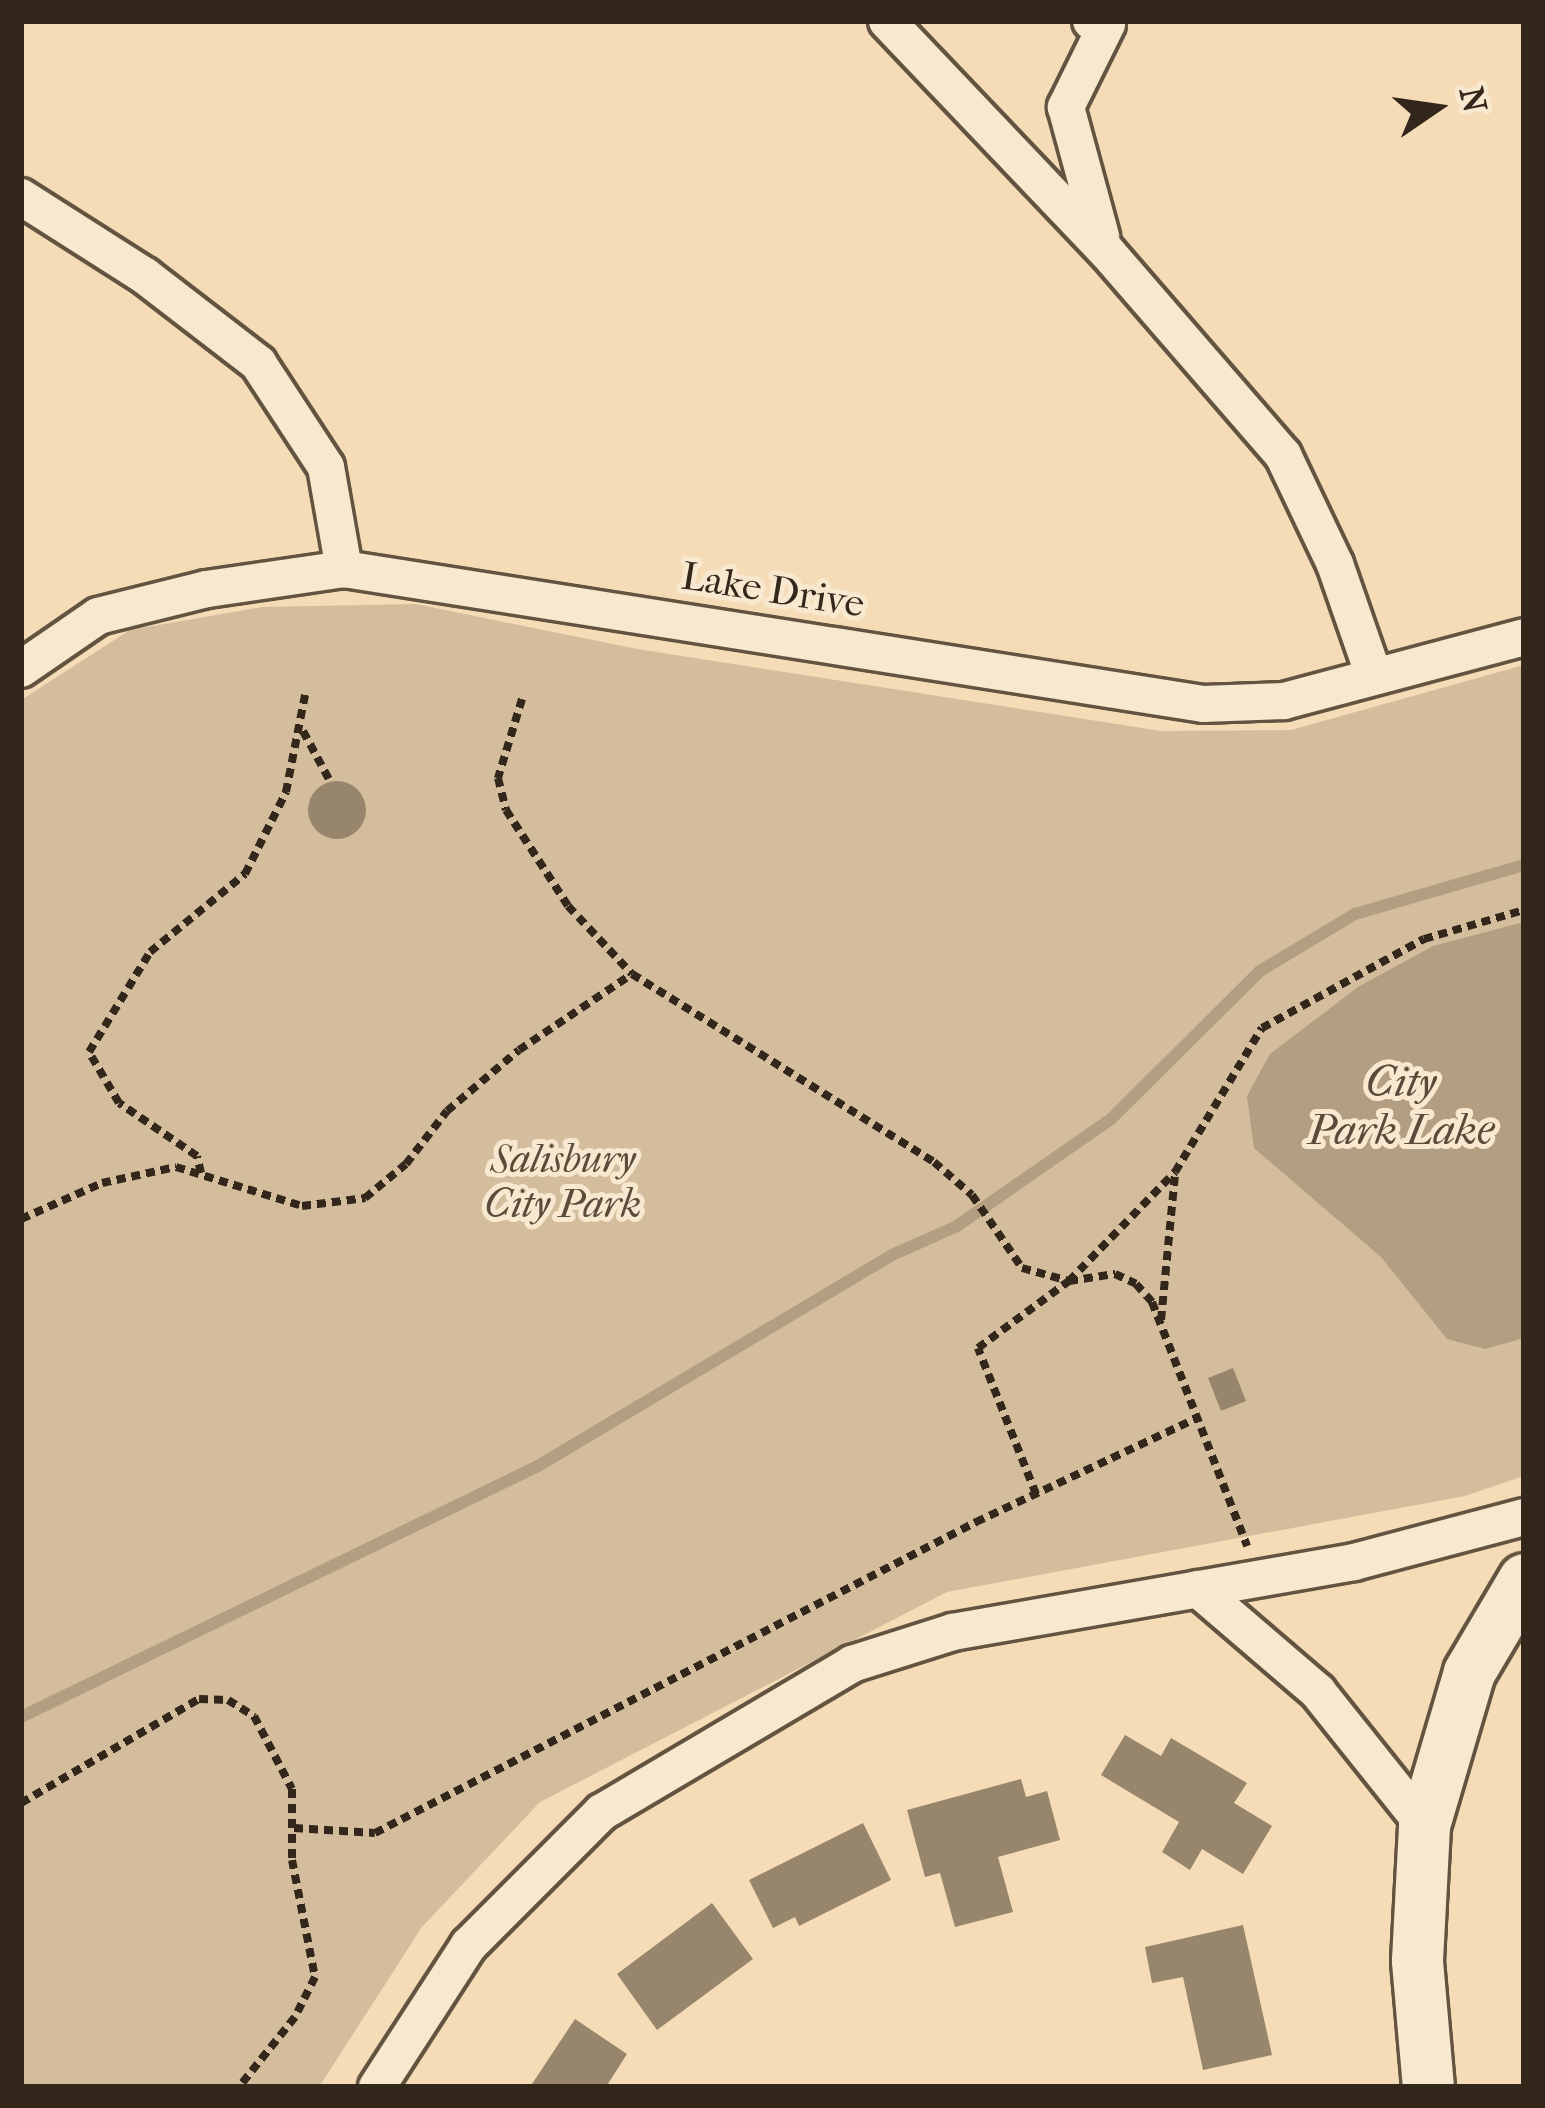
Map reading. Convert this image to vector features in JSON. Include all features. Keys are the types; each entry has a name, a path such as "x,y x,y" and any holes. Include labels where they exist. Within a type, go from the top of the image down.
{"street":[{"path":"887,21 1108,253 1283,455 1335,564 1374,676"},
{"path":"1103,22 1066,107 1083,190 1108,253"},
{"path":"21,197 145,276 258,363 326,466 344,569"},
{"name":"Lake Drive","path":"21,669 98,616 207,589 344,569 1203,704 1284,701 1524,638"},
{"path":"377,2087 469,1946 528,1880 602,1812 752,1716 852,1664 953,1632 1261,1581 1524,1517"},
{"path":"1428,2087 1417,1960 1424,1825 1469,1672 1524,1579"},
{"path":"1198,1589 1318,1692 1424,1825"}],"path":[{"path":"201,1173 197,1156 118,1103 88,1052 150,952 245,874 286,793 302,730 305,695"},
{"path":"522,699 498,778 506,810 568,906 632,974 810,1078 972,1195 1022,1268 1069,1281 1115,1274 1136,1284 1160,1324 1261,1581"},
{"path":"302,730 331,783"},
{"path":"1036,1494 978,1348 1069,1281 1174,1172 1262,1028 1424,939 1524,910"},
{"path":"21,1219 101,1184 176,1167 302,1206 365,1198 501,1065 632,974"},
{"path":"1160,1324 1174,1172"},
{"path":"294,1828 375,1833 1036,1494 1197,1418"},
{"path":"21,1803 199,1700 228,1700 254,1716 292,1789 296,1891 315,1949 315,1976 296,2018 239,2087"}],"green space":[{"name":"Salisbury City Park","path":"416,604 637,649 1161,731 1291,730 1524,665 1524,1476 1465,1496 947,1592 540,1802 422,1927 319,2087 21,2087 21,700 130,630 262,607"}],"water":[{"name":"City Park Lake","path":"1524,922 1524,1338 1485,1349 1447,1339 1381,1257 1254,1148 1247,1096 1270,1054 1358,987 1433,946"}],"building":[{"path":"337,781 358,789 366,810 358,831 337,839 316,831 308,810 316,789"},
{"path":"1233,1368 1246,1401 1221,1411 1208,1378"},
{"path":"1125,1735 1161,1756 1171,1738 1247,1783 1234,1803 1272,1826 1243,1874 1202,1849 1190,1870 1162,1852 1179,1822 1101,1775"},
{"path":"1021,1779 1026,1797 1047,1791 1060,1840 998,1857 1013,1912 955,1927 940,1873 925,1877 907,1810"},
{"path":"863,1823 891,1880 799,1926 795,1917 773,1928 749,1880"},
{"path":"712,1903 753,1959 657,2030 617,1974"},
{"path":"1243,1925 1272,2055 1203,2070 1183,1977 1152,1983 1145,1947"},
{"path":"575,2019 627,2054 606,2087 530,2087"}],"waterway":[{"path":"21,1717 538,1466 892,1255 957,1226 1111,1119 1260,971 1355,914 1524,865"}]}
